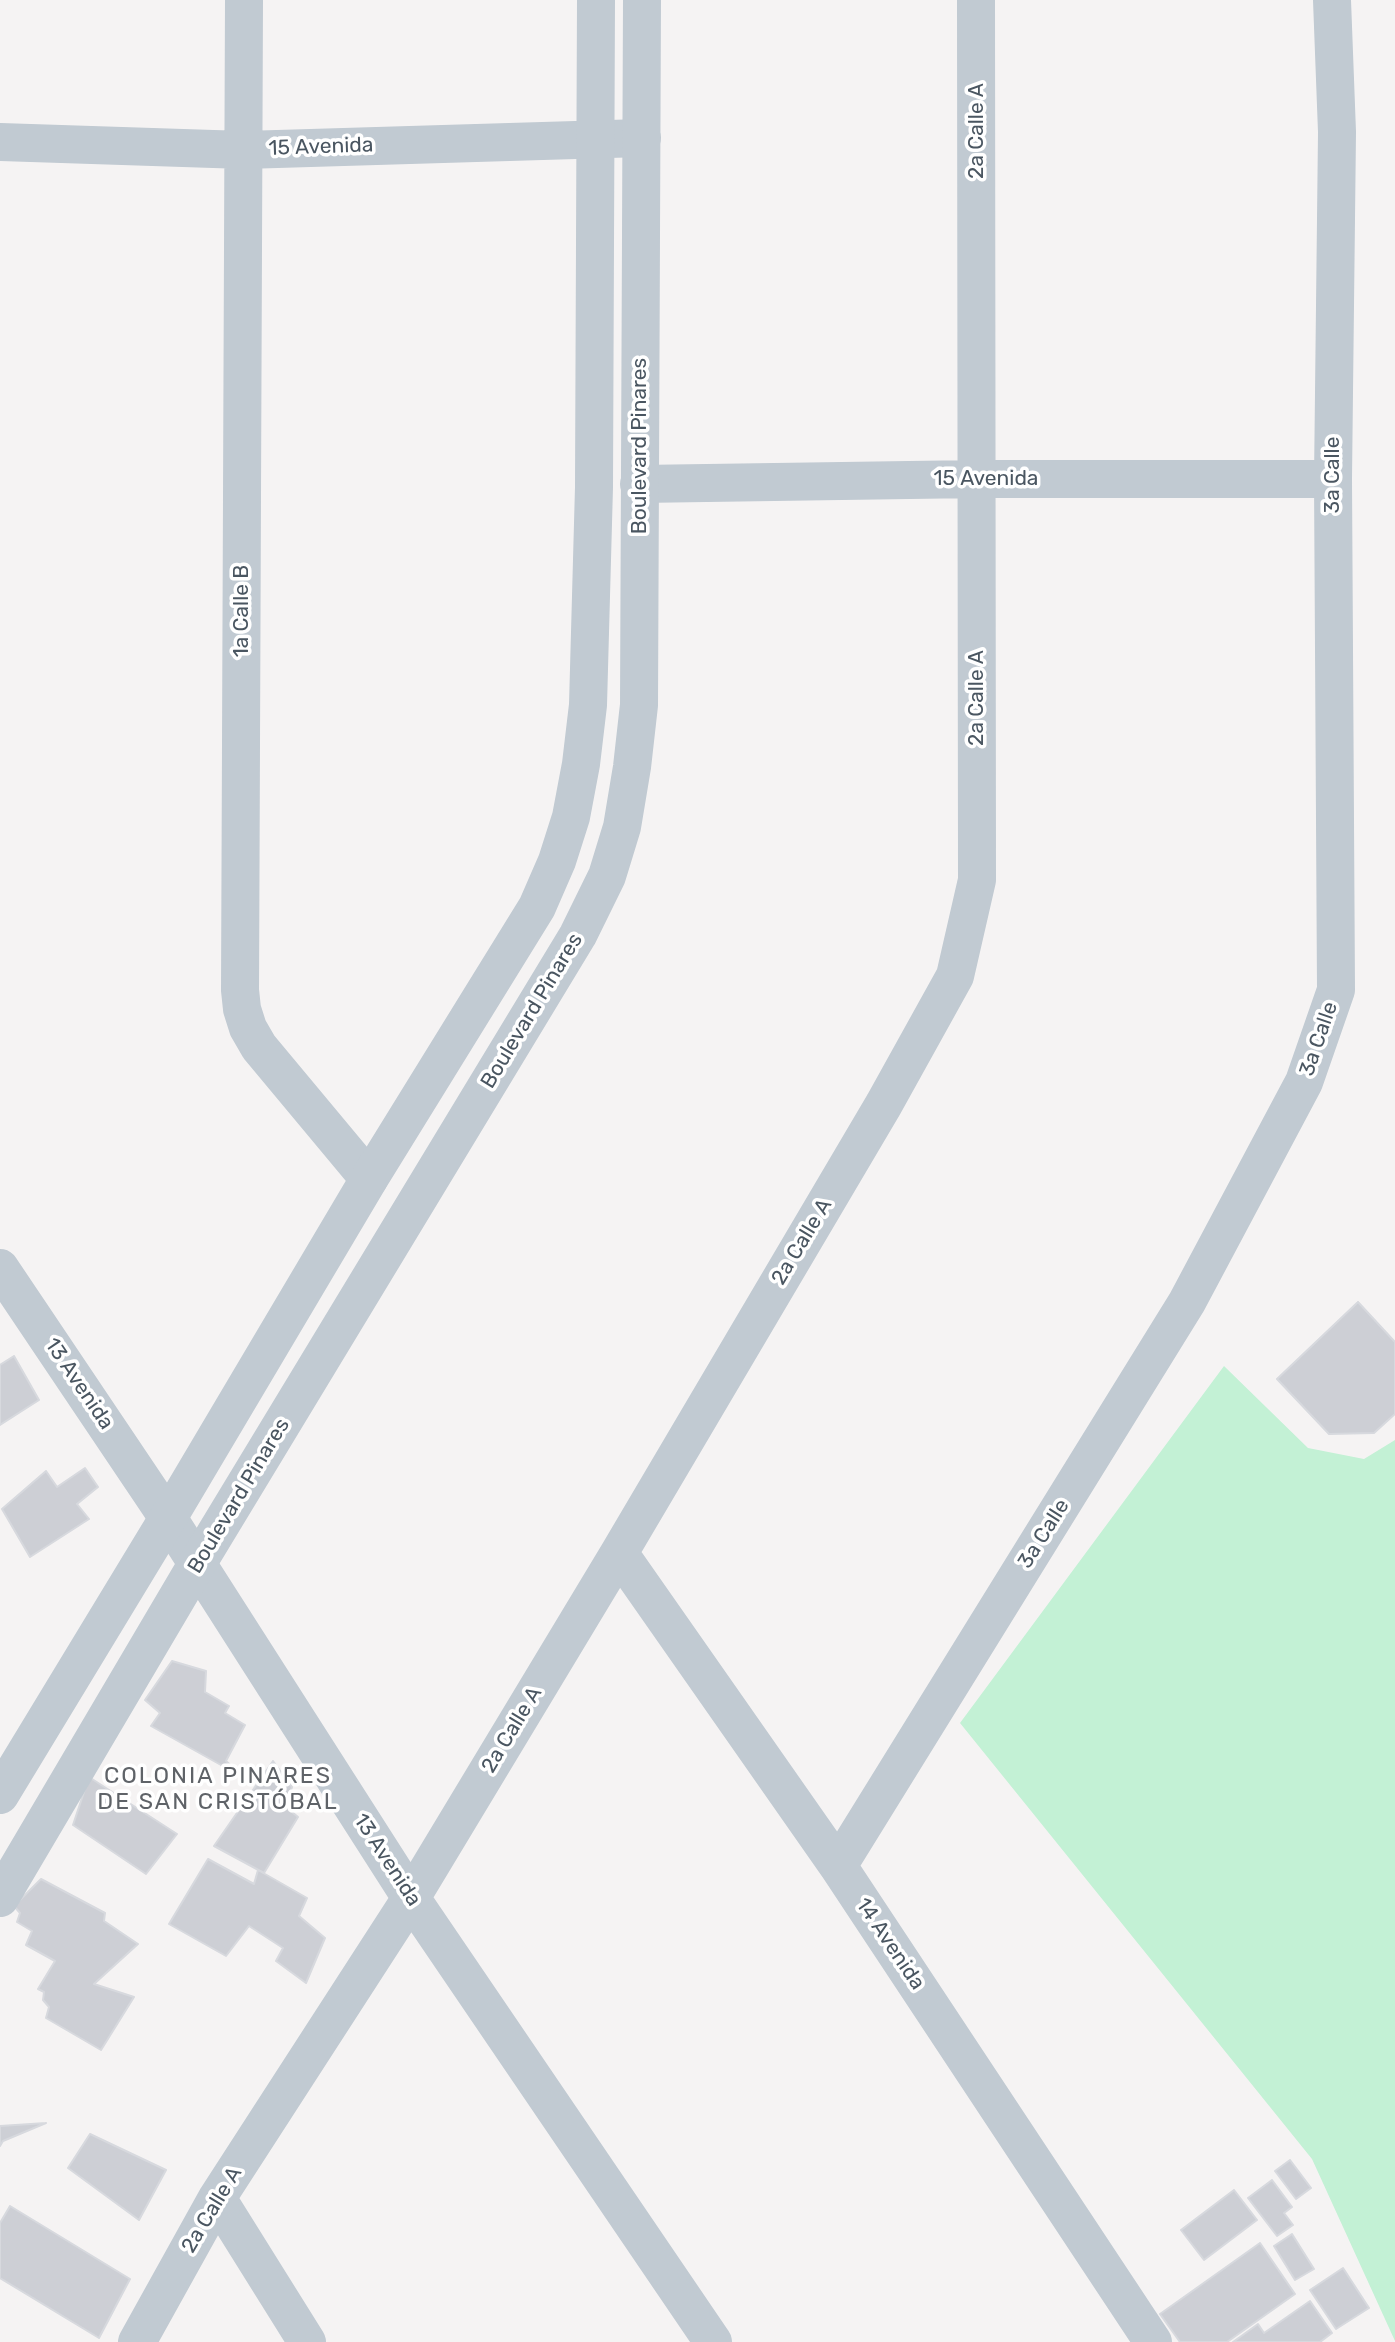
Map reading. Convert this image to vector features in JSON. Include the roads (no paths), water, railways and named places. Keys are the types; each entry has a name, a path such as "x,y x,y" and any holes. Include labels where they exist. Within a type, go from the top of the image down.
{"street":[{"name":"1a Calle B","path":"244,0 242,1009 248,1028 259,1046 369,1178"},
{"path":"0,1795 169,1518 369,1178 537,907 557,861 581,764 588,705 594,487 596,0"},
{"name":"Boulevard Pinares","path":"0,1898 197,1564 578,935 607,876 622,827 639,705 642,0"},
{"name":"2a Calle A","path":"137,2342 217,2198 411,1898 619,1553 884,1104 955,976 977,880 976,0"},
{"name":"3a Calle","path":"838,1866 1187,1302 1304,1083 1336,990 1333,479 1337,132 1332,0"},
{"name":"15 Avenida","path":"0,142 244,150 642,138"},
{"name":"15 Avenida","path":"639,484 977,479 1333,479"},
{"name":"13 Avenida","path":"0,1268 169,1518 411,1898 713,2342"},
{"name":"14 Avenida","path":"619,1553 838,1866 1153,2342"},
{"path":"217,2198 307,2342"}],"district":[{"name":"COLONIA PINARES DE SAN CRISTÓBAL","path":"218,1789"}]}
